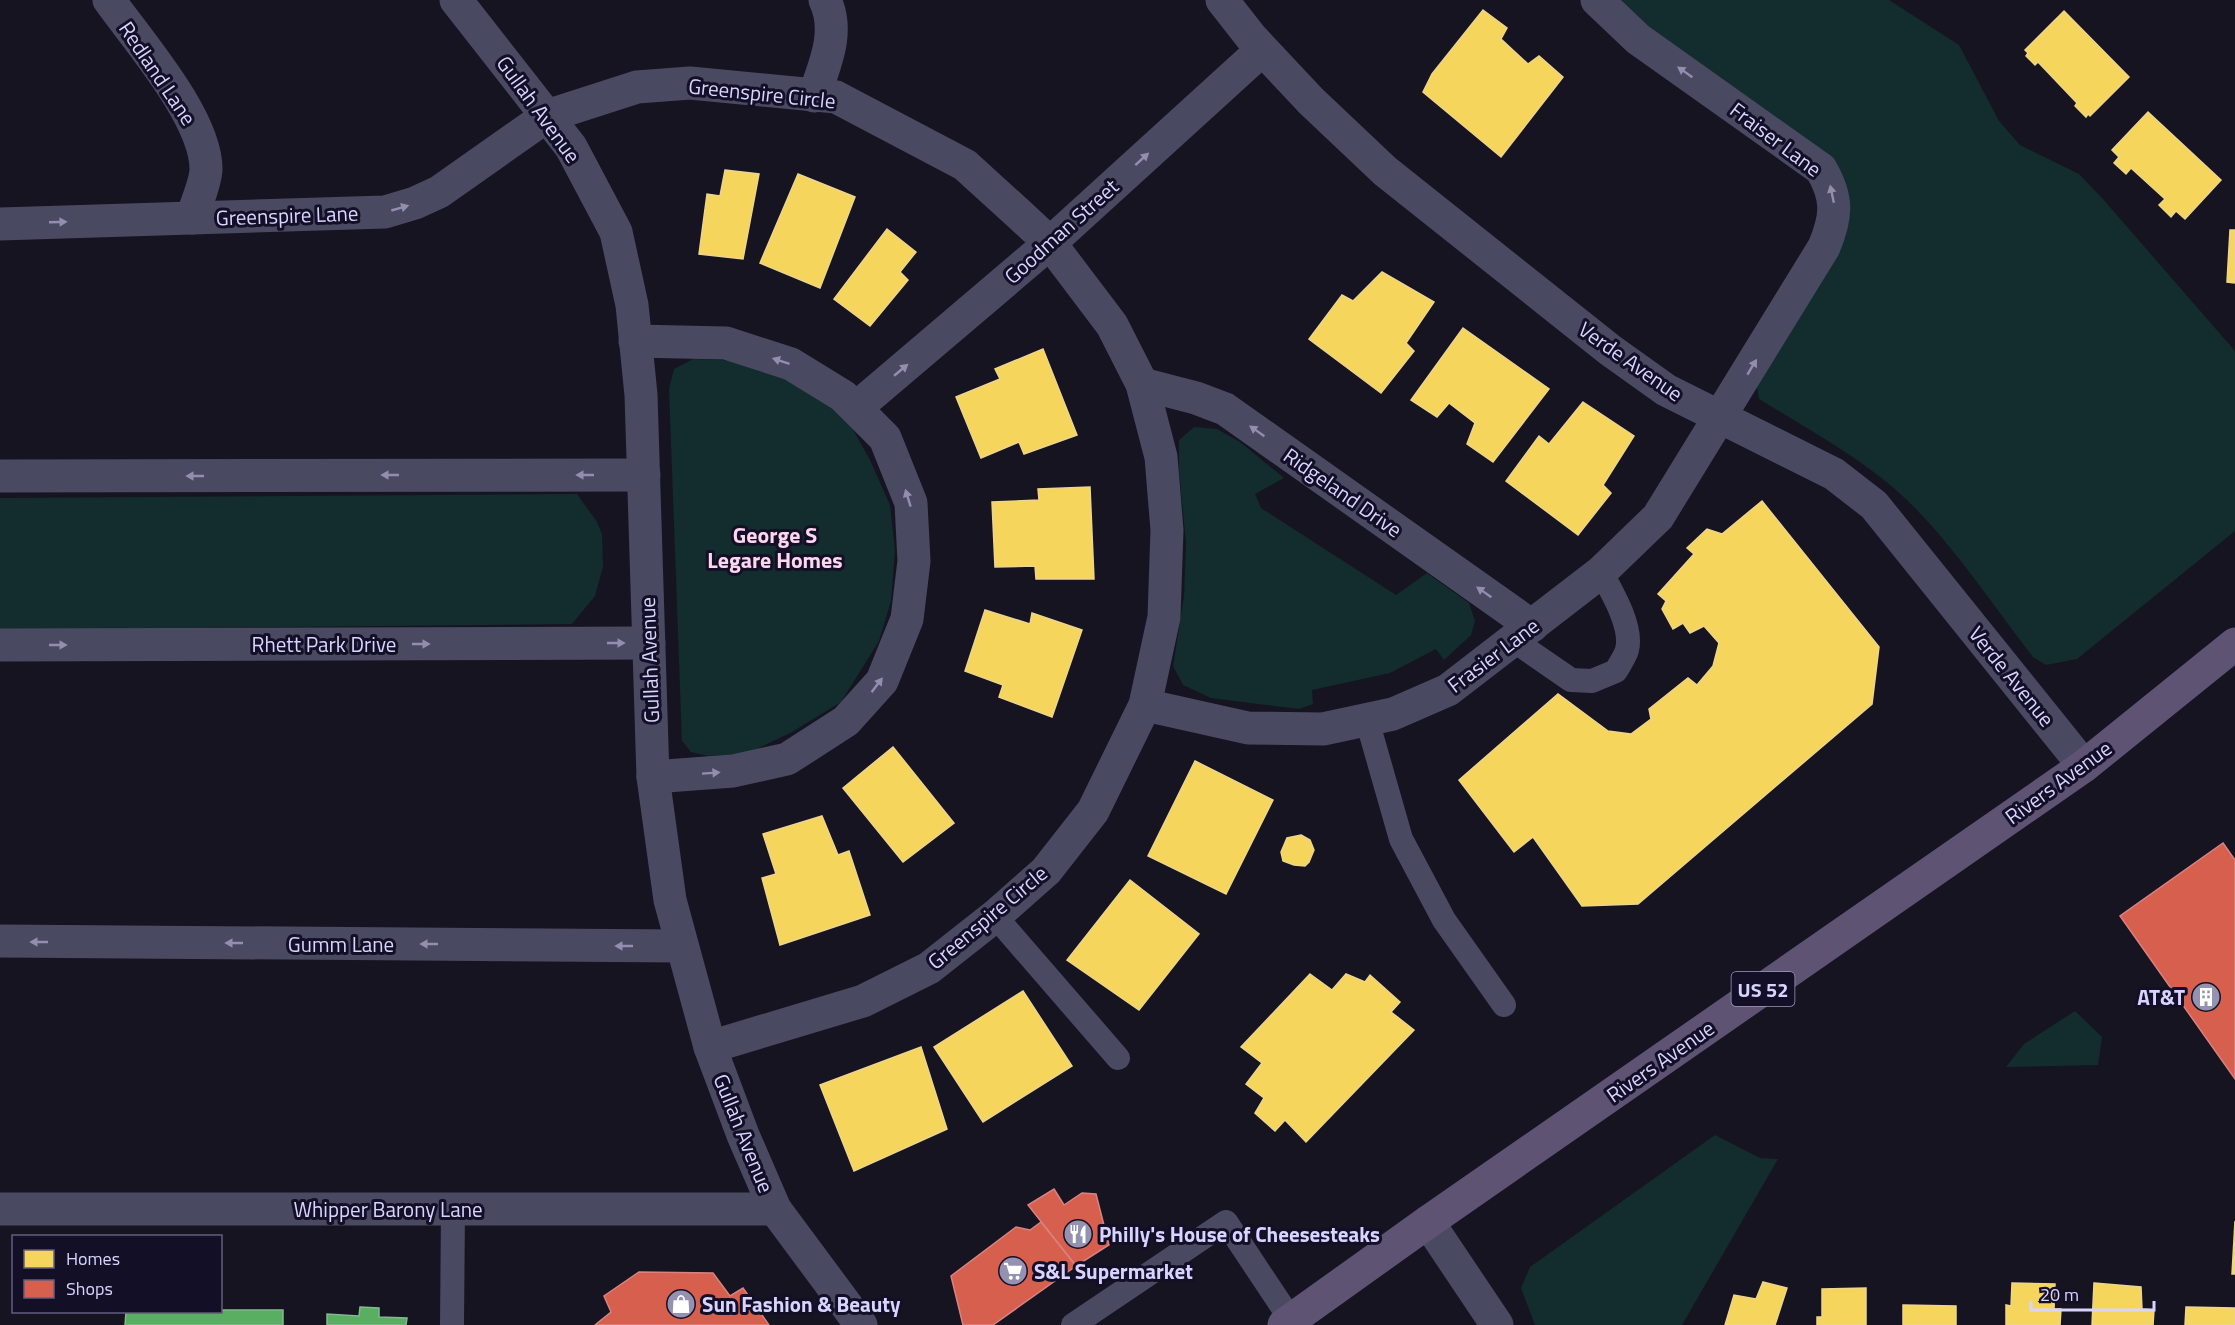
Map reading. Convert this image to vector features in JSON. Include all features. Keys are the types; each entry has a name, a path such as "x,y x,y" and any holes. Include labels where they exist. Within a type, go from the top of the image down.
{"main road":[{"name":"Rivers Avenue","path":"1288,1322 1428,1222 2084,766 2235,645"}],"street":[{"name":"Redland Lane","path":"109,0 184,103 201,138 206,170 192,218"},
{"name":"Gullah Avenue","path":"456,0 571,147 616,232 632,305 641,395 653,777 670,900 710,1047 743,1135 775,1209 861,1325"},
{"path":"814,96 832,42 830,11 825,0"},
{"name":"Verde Avenue","path":"1222,0 1262,50 1311,101 1385,171 1610,350 1666,390 1834,474 1874,505 2084,766"},
{"name":"Fraiser Lane","path":"1597,0 1638,39 1821,169 1831,187 1834,202 1832,227 1824,247 1721,417"},
{"name":"Goodman Street","path":"856,408 1050,243 1262,50"},
{"name":"Greenspire Circle","path":"547,116 637,87 690,83 836,97 964,165 1050,243 1112,325 1143,384 1161,457 1167,530 1164,617 1145,705 1093,811 1046,871 995,916 929,968 863,1001 710,1047"},
{"name":"Greenspire Lane","path":"0,224 385,212 415,204 439,192 547,116"},
{"path":"635,341 726,343 791,364 843,396 885,438 911,503 914,561 907,619 882,681 846,720 787,759 733,771 653,777"},
{"name":"Ridgeland Drive","path":"1143,384 1224,409 1523,633"},
{"name":"Frasier Lane","path":"1145,705 1248,728 1323,729 1393,714 1448,690 1601,572 1658,517 1721,417"},
{"path":"0,476 644,475"},
{"name":"Rhett Park Drive","path":"0,645 649,643"},
{"name":"Gumm Lane","path":"0,941 682,946"},
{"name":"Whipper Barony Lane","path":"0,1209 775,1209"},
{"path":"1428,1222 1497,1325"}],"lane":[{"path":"1523,633 1571,680 1592,681 1616,672 1627,650 1628,634 1620,608 1601,572"},
{"path":"1367,720 1401,839 1444,920 1504,1005"},
{"path":"995,916 1118,1058"},
{"path":"452,1325 453,1209"},
{"path":"1073,1325 1226,1222 1288,1322"}],"green space":[{"path":"1610,0 1889,0 1959,45 1999,121 2020,145 2079,174 2235,351 2235,531 2077,659 2046,665 2033,657 1951,549 1896,490 1847,453 1759,399 1757,387 1846,199"},
{"path":"693,359 748,361 800,385 846,417 870,460 890,505 895,550 891,601 879,641 841,702 792,732 744,755 708,756 691,752 682,741 669,389 674,369"},
{"path":"1194,427 1217,429 1240,442 1284,478 1255,494 1261,508 1396,595 1427,573 1469,603 1475,621 1471,635 1444,660 1436,649 1390,673 1312,690 1313,704 1299,709 1211,698 1183,685 1173,666 1184,596 1186,543 1179,471 1179,440"},
{"path":"577,494 597,522 602,534 603,567 595,596 572,624 0,630 0,498"},
{"path":"2075,1011 2102,1037 2098,1065 2006,1067 2024,1044"},
{"path":"1715,1135 1760,1158 1778,1159 1682,1325 1535,1325 1521,1288 1530,1267"}],"building: Homes":[{"path":"1483,10 1507,28 1501,39 1528,64 1539,56 1563,77 1501,157 1423,92 1432,74"},
{"path":"2064,11 2129,77 2090,116 2088,114 2086,117 2075,106 2077,103 2038,62 2035,65 2026,56 2028,53 2025,50"},
{"path":"2148,112 2221,180 2185,219 2176,211 2171,217 2159,205 2165,199 2131,168 2126,174 2114,163 2119,157 2112,150"},
{"path":"725,170 759,174 743,259 699,254 707,194 720,196"},
{"path":"798,174 855,197 820,288 760,263"},
{"path":"887,229 916,252 900,272 908,280 870,326 834,299"},
{"path":"2230,230 2235,230 2235,283 2227,282"},
{"path":"1382,272 1434,302 1406,343 1414,351 1381,393 1309,339 1342,295 1353,301"},
{"path":"1463,328 1549,389 1493,462 1467,444 1475,423 1449,403 1437,417 1411,400"},
{"path":"1043,349 1077,435 1024,454 1019,442 981,458 956,397 1000,379 995,369"},
{"path":"1583,402 1634,436 1603,485 1611,493 1578,535 1506,481 1539,436 1549,444"},
{"path":"1090,487 1094,579 1036,579 1035,566 995,567 992,502 1039,500 1038,489"},
{"path":"1762,501 1879,647 1872,704 1638,904 1582,906 1533,837 1514,852 1459,780 1558,694 1608,731 1631,734 1651,719 1649,709 1688,678 1697,685 1713,666 1719,643 1704,626 1690,633 1683,623 1673,629 1662,609 1666,601 1658,594 1694,554 1687,548 1707,529 1722,534"},
{"path":"985,610 1030,624 1032,613 1082,630 1052,717 999,697 1003,685 965,671"},
{"path":"893,747 954,823 903,862 843,788"},
{"path":"1195,761 1273,800 1226,894 1148,856"},
{"path":"822,816 838,855 849,851 870,915 780,945 762,878 776,874 763,834"},
{"path":"1301,835 1310,840 1314,850 1309,862 1305,866 1283,861 1281,852 1287,838"},
{"path":"1130,880 1199,934 1139,1010 1067,960"},
{"path":"1310,974 1332,990 1346,974 1365,982 1370,975 1400,1002 1391,1012 1414,1030 1306,1142 1285,1120 1275,1131 1255,1113 1264,1098 1246,1084 1262,1063 1241,1047"},
{"path":"1023,991 1072,1066 983,1122 934,1047"},
{"path":"921,1047 947,1129 854,1171 820,1085"},
{"path":"2235,1221 2235,1274 2232,1274"},
{"path":"1763,1282 1787,1288 1775,1325 1725,1325 1734,1295 1756,1299"},
{"path":"2012,1283 2055,1284 2054,1309 2061,1309 2060,1325 2006,1325 2006,1305 2011,1306"},
{"path":"2094,1283 2141,1287 2142,1309 2154,1310 2153,1325 2092,1325"},
{"path":"1866,1288 1866,1325 1817,1325 1817,1317 1822,1317 1822,1289"},
{"path":"1903,1305 1956,1306 1956,1325 1903,1325"},
{"path":"2186,1307 2235,1308 2235,1325 2185,1325"}],"building: Shops":[{"name":"AT&T","path":"2223,843 2235,860 2235,1079 2120,916"},
{"name":"Philly's House of Cheesesteaks","path":"1054,1189 1064,1205 1082,1193 1096,1194 1109,1245 1076,1266 1028,1205"},
{"name":"S&L Supermarket","path":"1041,1222 1076,1266 993,1325 963,1325 951,1276 1016,1227 1030,1230"},
{"name":"Sun Fashion & Beauty","path":"639,1272 713,1273 730,1296 743,1288 769,1325 595,1325 611,1312 604,1296"}],"building: Public":[{"path":"360,1307 379,1308 379,1317 407,1318 406,1325 327,1325 327,1314 359,1316"},
{"path":"222,1310 283,1310 283,1325 125,1325 126,1313 222,1313"}],"place":[{"name":"AT&T","path":"2206,997"},
{"name":"Philly's House of Cheesesteaks","path":"1078,1234"},
{"name":"S&L Supermarket","path":"1013,1271"},
{"name":"Sun Fashion & Beauty","path":"681,1304"}],"district":[{"name":"George S Legare Homes","path":"775,548"}]}
